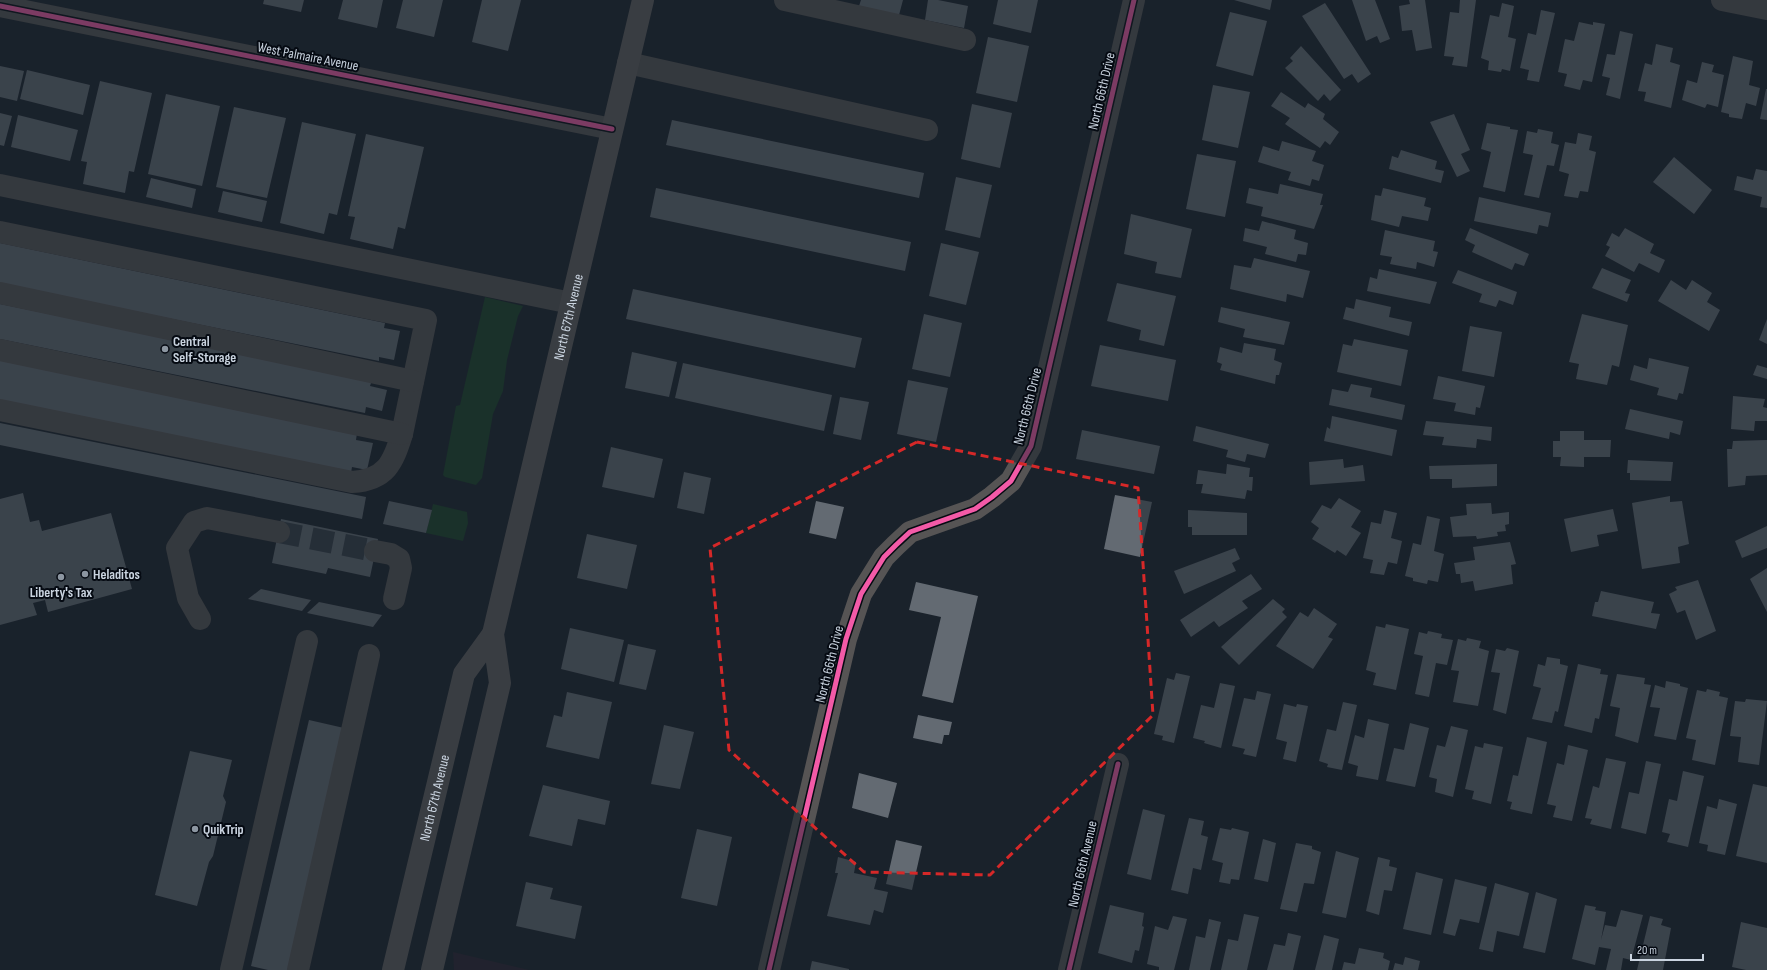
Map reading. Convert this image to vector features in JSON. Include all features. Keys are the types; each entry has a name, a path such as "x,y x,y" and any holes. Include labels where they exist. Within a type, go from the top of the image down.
{"main road":[{"name":"North 67th Avenue","path":"432,970 500,683 493,634 643,0"},
{"name":"North 67th Avenue","path":"393,970 464,674 493,634"}],"street":[{"path":"785,0 965,40"},
{"name":"North 66th Drive","path":"769,970 846,639 861,594 884,558 910,532 975,508 992,497 1011,481 1031,446 1134,0"},
{"path":"1722,0 1767,9"},
{"name":"West Palmaire Avenue","path":"0,6 612,129"},
{"path":"628,63 926,130"},
{"path":"0,185 571,303"},
{"path":"0,232 426,320 397,452 390,465 383,473 365,481 352,482 0,410"},
{"path":"0,293 413,381"},
{"path":"0,350 402,434"},
{"path":"200,619 188,598 177,548 187,530 194,522 207,518 279,532"},
{"path":"375,551 390,554 399,558 401,568 394,599"},
{"path":"231,970 307,641"},
{"path":"298,970 369,655"},
{"name":"North 66th Avenue","path":"1069,970 1118,764"}],"highlighted area":[{"path":"917,442 1138,488 1153,715 990,875 864,872 729,750 710,548"}],"shaded area":[{"path":"453,952 529,970 454,970"}],"green space":[{"path":"485,297 523,306 518,316 507,360 503,391 493,414 482,478 476,485 445,477 443,475 456,406 460,405"},
{"path":"433,504 467,512 468,523 463,541 426,533"}],"building":[{"path":"264,0 304,0 301,12 263,4"},
{"path":"343,0 383,0 377,28 338,19"},
{"path":"403,0 443,0 434,37 396,28"},
{"path":"482,0 521,0 508,51 472,42"},
{"path":"861,0 903,0 899,15 859,6"},
{"path":"928,0 938,0 968,6 964,28 925,20"},
{"path":"998,0 1038,0 1031,33 993,24"},
{"path":"1234,0 1272,0 1270,10"},
{"path":"1352,0 1375,0 1390,39 1380,43 1377,36 1366,41"},
{"path":"1409,0 1425,0 1432,48 1416,51 1412,30 1402,31 1399,6 1410,4"},
{"path":"1460,0 1476,0 1467,67 1452,65 1454,57 1444,56 1450,12 1459,13"},
{"path":"1325,3 1371,74 1358,83 1352,74 1344,79 1302,16"},
{"path":"1502,3 1514,6 1508,37 1516,39 1510,71 1502,69 1501,72 1488,70 1489,61 1481,58 1490,15 1499,17"},
{"path":"1541,10 1555,13 1539,82 1527,80 1529,70 1520,68 1528,33 1536,35"},
{"path":"1230,12 1267,21 1253,76 1216,66"},
{"path":"1579,22 1593,25 1593,22 1605,24 1592,82 1583,80 1580,90 1564,86 1567,74 1558,72 1565,39 1574,41"},
{"path":"1620,31 1633,34 1620,99 1606,95 1610,78 1602,76 1607,54 1615,55"},
{"path":"988,37 1029,46 1017,102 976,93"},
{"path":"1656,44 1673,48 1670,62 1680,65 1671,108 1644,101 1646,92 1638,91 1645,63 1652,65"},
{"path":"1301,46 1341,90 1330,101 1324,94 1318,101 1285,68 1293,61 1290,58"},
{"path":"1733,56 1753,61 1749,85 1760,88 1756,106 1746,103 1742,119 1729,117 1729,114 1721,112"},
{"path":"1702,62 1714,65 1712,72 1724,75 1718,107 1707,104 1705,108 1682,100 1687,80 1697,83"},
{"path":"0,66 24,71 17,101 0,97"},
{"path":"27,70 90,85 83,115 20,99"},
{"path":"100,81 152,93 134,172 129,171 125,193 83,184 87,162 81,161"},
{"path":"1213,85 1250,92 1238,148 1202,140"},
{"path":"1767,89 1767,120 1760,119"},
{"path":"1281,92 1305,108 1308,103 1325,114 1323,119 1339,132 1330,145 1325,141 1320,148 1285,124 1290,118 1271,106"},
{"path":"166,94 220,106 202,186 148,174"},
{"path":"972,104 1012,113 1000,168 961,159"},
{"path":"234,107 286,118 267,198 216,187"},
{"path":"0,113 12,116 4,146 0,145"},
{"path":"1454,114 1470,150 1461,154 1470,171 1457,177 1430,122"},
{"path":"18,115 78,130 70,161 11,147"},
{"path":"672,120 924,173 919,198 666,145"},
{"path":"302,122 356,134 337,215 329,213 324,234 280,223"},
{"path":"1487,123 1518,130 1505,192 1483,187 1491,152 1481,149"},
{"path":"1538,129 1553,132 1551,143 1559,145 1554,166 1547,165 1539,198 1524,195 1533,155 1523,153 1527,131 1537,133"},
{"path":"1578,133 1592,136 1589,150 1596,152 1588,192 1580,191 1578,198 1564,196 1569,174 1559,171 1565,142 1576,144"},
{"path":"366,134 424,147 405,229 398,227 393,249 350,239 355,217 348,216"},
{"path":"1282,141 1316,151 1312,161 1324,165 1319,181 1312,179 1310,186 1288,180 1291,172 1258,162 1263,146 1279,151"},
{"path":"1401,150 1437,161 1435,169 1444,171 1441,183 1389,169 1392,156 1398,158"},
{"path":"1197,154 1236,161 1225,217 1186,209"},
{"path":"1674,157 1712,190 1694,214 1653,182"},
{"path":"1756,169 1767,171 1767,208 1760,207 1762,197 1734,190 1737,176 1753,180"},
{"path":"956,177 992,185 980,238 945,230"},
{"path":"151,178 196,189 192,208 146,197"},
{"path":"1280,184 1323,194 1320,205 1323,205 1314,229 1261,216 1263,207 1246,203 1249,188 1278,194"},
{"path":"656,188 911,242 905,271 650,217"},
{"path":"1383,188 1426,198 1424,206 1431,208 1428,221 1402,216 1399,227 1371,220 1375,195 1381,196"},
{"path":"223,191 267,201 262,222 218,212"},
{"path":"1479,197 1551,213 1548,227 1539,225 1537,234 1474,221"},
{"path":"1131,214 1192,229 1181,278 1155,273 1157,262 1124,254"},
{"path":"1262,221 1296,230 1294,239 1308,243 1306,255 1298,254 1296,262 1265,254 1267,247 1243,241 1245,228 1259,231"},
{"path":"1470,228 1529,254 1524,266 1515,263 1512,270 1472,252 1475,245 1465,240"},
{"path":"1625,228 1654,244 1650,253 1665,260 1659,273 1639,263 1634,272 1605,256 1610,247 1606,245 1612,233 1619,237"},
{"path":"1385,230 1435,241 1433,251 1438,252 1434,267 1417,262 1416,269 1390,264 1392,257 1380,255"},
{"path":"0,243 385,323 384,328 400,331 394,360 379,357 379,361 0,284"},
{"path":"941,243 979,252 966,305 929,296"},
{"path":"1254,258 1310,271 1303,298 1287,294 1286,302 1230,289 1234,265 1251,268"},
{"path":"1602,268 1631,280 1625,293 1630,294 1627,302 1592,288"},
{"path":"1379,269 1437,282 1430,304 1367,291 1370,277 1377,279"},
{"path":"1458,270 1517,292 1513,305 1499,300 1496,307 1479,302 1482,294 1452,283"},
{"path":"1671,280 1686,290 1692,280 1712,293 1707,302 1720,310 1709,331 1658,301"},
{"path":"1117,283 1176,296 1164,346 1139,340 1141,330 1107,321"},
{"path":"633,289 862,338 855,368 626,319"},
{"path":"1356,299 1391,307 1389,317 1412,322 1409,336 1343,319 1346,307 1354,309"},
{"path":"0,304 372,380 370,386 387,390 382,411 366,407 365,413 0,339"},
{"path":"1221,307 1290,322 1284,345 1243,337 1245,329 1218,322"},
{"path":"924,314 962,323 950,377 912,369"},
{"path":"1582,314 1628,325 1619,367 1612,365 1607,385 1576,379 1579,364 1569,362"},
{"path":"1767,319 1767,344 1759,340"},
{"path":"1470,326 1502,332 1494,377 1462,371"},
{"path":"1354,339 1408,350 1401,386 1337,372 1343,344 1352,346"},
{"path":"1244,343 1276,349 1274,360 1282,363 1279,375 1276,375 1275,384 1220,370 1222,364 1217,362 1220,347 1242,353"},
{"path":"1100,345 1176,360 1168,401 1091,386"},
{"path":"632,352 677,362 669,397 625,388"},
{"path":"1649,358 1689,367 1683,394 1679,393 1677,400 1657,395 1659,388 1630,380 1634,365 1647,369"},
{"path":"0,360 357,433 356,440 373,443 367,470 352,467 351,473 0,400"},
{"path":"683,363 832,395 824,431 675,398"},
{"path":"1757,365 1767,368 1767,379 1753,375"},
{"path":"1438,376 1485,386 1480,408 1476,407 1475,415 1454,411 1456,403 1433,399"},
{"path":"908,380 948,388 936,442 897,434"},
{"path":"1351,384 1372,388 1370,397 1405,405 1402,420 1329,405 1332,389 1348,392"},
{"path":"1733,396 1765,399 1763,407 1767,408 1767,421 1755,421 1754,431 1731,429"},
{"path":"840,397 869,402 861,440 833,434"},
{"path":"1630,409 1683,421 1680,435 1670,432 1669,439 1625,429"},
{"path":"1332,416 1397,430 1392,456 1324,441 1327,427 1330,429"},
{"path":"1426,421 1492,427 1491,441 1477,439 1476,448 1442,445 1444,437 1423,435"},
{"path":"0,423 366,497 362,519 0,445"},
{"path":"1196,426 1269,444 1265,458 1247,454 1245,462 1226,457 1228,450 1193,441"},
{"path":"1082,430 1160,446 1154,474 1076,459"},
{"path":"1560,431 1584,431 1584,440 1611,440 1610,457 1584,457 1584,467 1560,466 1561,457 1553,457 1553,441 1560,441"},
{"path":"1767,440 1767,475 1746,476 1745,485 1728,487 1727,449 1732,449 1733,441"},
{"path":"611,447 663,459 654,498 602,487"},
{"path":"1343,459 1344,468 1363,465 1365,481 1310,485 1309,462"},
{"path":"1628,460 1673,462 1671,481 1630,480 1630,473 1627,473"},
{"path":"1227,464 1250,468 1249,477 1253,477 1252,491 1247,490 1245,499 1201,493 1203,484 1196,484 1198,470 1226,474"},
{"path":"1497,464 1497,486 1452,488 1452,479 1430,479 1429,466"},
{"path":"684,472 711,478 704,514 677,508"},
{"path":"23,493 30,522 39,520 42,531 111,513 132,589 48,612 45,600 33,603 37,615 0,625 0,499"},
{"path":"1115,495 1152,502 1140,557 1104,549"},
{"path":"1670,496 1670,502 1682,501 1689,544 1678,547 1680,563 1642,569 1632,503"},
{"path":"1339,498 1361,511 1351,527 1361,533 1346,556 1337,550 1335,553 1312,539 1319,528 1311,522 1322,505 1331,509"},
{"path":"389,501 432,510 426,533 383,524"},
{"path":"816,501 844,507 836,539 809,533"},
{"path":"1491,503 1492,514 1509,512 1509,524 1505,525 1506,531 1497,532 1498,536 1477,539 1476,536 1453,537 1450,517 1467,515 1466,504"},
{"path":"1613,509 1618,531 1597,535 1599,546 1571,552 1564,519"},
{"path":"1188,510 1247,513 1247,535 1192,535 1192,527 1188,527"},
{"path":"1384,510 1397,513 1391,538 1402,541 1397,564 1388,562 1384,575 1370,573 1373,560 1363,558 1371,522 1381,524"},
{"path":"1427,516 1440,519 1434,551 1444,554 1438,582 1428,580 1427,584 1413,581 1413,578 1405,576 1413,543 1421,545"},
{"path":"281,519 378,539 370,577 328,568 326,574 272,563"},
{"path":"1767,526 1767,548 1742,558 1735,541"},
{"path":"587,534 637,545 627,589 577,578"},
{"path":"1510,542 1516,564 1511,565 1513,584 1475,591 1473,581 1461,583 1460,574 1456,574 1454,563 1475,560 1473,547"},
{"path":"1235,548 1240,559 1232,563 1236,571 1184,594 1174,571"},
{"path":"1767,568 1767,612 1750,579"},
{"path":"1251,574 1262,589 1242,601 1248,608 1219,627 1214,621 1191,637 1180,620"},
{"path":"1698,580 1716,631 1696,640 1685,610 1677,613 1669,594 1677,590 1675,587"},
{"path":"916,582 978,596 953,703 922,696 941,617 909,610"},
{"path":"261,589 311,600 302,611 248,599"},
{"path":"1601,591 1654,602 1651,613 1660,614 1656,629 1592,616 1595,602 1598,602"},
{"path":"1273,599 1285,609 1282,612 1287,617 1239,665 1221,647"},
{"path":"319,602 382,615 373,627 307,613"},
{"path":"1314,608 1337,624 1328,637 1333,639 1313,669 1276,646 1300,612 1308,617"},
{"path":"1386,624 1409,629 1396,690 1373,685 1376,673 1366,670 1376,626 1385,628"},
{"path":"570,628 624,640 614,682 561,669"},
{"path":"1428,631 1442,634 1441,638 1453,640 1447,665 1436,663 1429,697 1415,694 1423,656 1414,654 1419,632 1427,634"},
{"path":"1467,638 1481,641 1479,648 1489,651 1478,706 1453,702 1459,671 1451,670 1458,639 1466,641"},
{"path":"628,644 656,650 646,690 619,684"},
{"path":"1507,648 1519,651 1506,714 1493,710 1500,673 1491,672 1496,649 1505,651"},
{"path":"1547,657 1560,659 1560,664 1568,666 1558,712 1555,711 1552,723 1532,719 1541,688 1533,686 1538,664 1545,666"},
{"path":"1578,664 1601,669 1600,674 1608,675 1599,719 1595,718 1592,733 1564,726"},
{"path":"1176,673 1190,676 1174,743 1162,740 1163,736 1154,734 1167,678 1174,680"},
{"path":"1617,674 1645,678 1644,684 1651,685 1638,743 1615,736 1620,708 1610,706"},
{"path":"1666,681 1680,684 1680,686 1688,688 1676,740 1654,736 1660,708 1650,707 1655,685 1665,688"},
{"path":"1220,683 1235,686 1221,748 1204,743 1205,741 1193,738 1201,705 1214,708"},
{"path":"1707,689 1720,692 1719,696 1728,698 1715,765 1692,760 1696,740 1686,738 1697,690 1706,692"},
{"path":"1257,691 1271,694 1256,757 1243,754 1245,749 1232,746 1244,698 1255,700"},
{"path":"567,692 612,702 599,759 546,747 554,715 562,717"},
{"path":"1746,699 1767,701 1759,765 1738,762 1741,737 1730,736 1735,701 1745,702"},
{"path":"1343,702 1357,705 1342,770 1327,767 1328,764 1319,761 1327,729 1336,731"},
{"path":"1284,704 1296,707 1297,704 1308,706 1296,762 1283,759 1287,742 1276,739"},
{"path":"918,715 952,722 949,735 944,735 942,744 913,738"},
{"path":"1368,719 1389,724 1378,780 1356,776 1358,766 1348,763 1355,735 1364,738"},
{"name":"QuikTrip","path":"309,720 344,728 288,970 268,970 251,966"},
{"path":"1410,723 1429,728 1415,787 1386,781 1394,748 1404,750"},
{"path":"664,725 694,732 680,789 651,784"},
{"path":"1451,726 1468,730 1453,797 1435,792 1437,779 1429,777 1437,745 1445,747"},
{"path":"1527,737 1547,742 1532,814 1510,809 1512,802 1507,801 1513,775 1518,776"},
{"path":"1484,743 1503,747 1491,804 1472,799 1474,791 1465,789 1475,746 1483,748"},
{"path":"1568,745 1588,750 1572,821 1553,817 1556,806 1547,804 1557,763 1564,765"},
{"name":"QuikTrip","path":"190,751 232,760 223,796 226,802 213,856 209,862 197,906 155,895"},
{"path":"1606,758 1626,762 1611,829 1590,824 1592,819 1585,818 1593,786 1599,788"},
{"path":"1646,761 1661,764 1646,834 1621,828 1629,792 1639,794"},
{"path":"1683,771 1704,776 1688,847 1667,842 1670,834 1662,832 1669,799 1677,801"},
{"path":"859,773 897,783 888,818 852,808"},
{"path":"1753,784 1767,787 1767,863 1736,856"},
{"path":"543,785 610,801 605,825 578,819 572,846 529,836"},
{"path":"1719,799 1737,804 1725,855 1707,851 1708,845 1699,843 1707,806 1717,809"},
{"path":"1143,809 1165,815 1151,880 1127,874"},
{"path":"1189,818 1204,821 1201,835 1208,837 1201,870 1193,868 1188,894 1171,890"},
{"path":"1220,828 1231,830 1232,828 1249,832 1239,880 1231,879 1230,884 1219,882 1223,863 1212,860"},
{"path":"697,829 732,837 717,906 681,898"},
{"path":"1263,839 1276,843 1268,882 1254,879"},
{"path":"896,840 922,846 912,890 886,884"},
{"path":"1296,843 1312,846 1312,849 1321,852 1314,884 1304,883 1297,912 1280,909"},
{"path":"1336,851 1359,858 1346,918 1322,913"},
{"path":"838,857 856,862 854,873 877,878 874,889 888,892 883,913 874,910 870,925 827,916 838,873 835,873"},
{"path":"1378,857 1390,860 1389,866 1397,868 1392,891 1384,890 1379,915 1366,911"},
{"path":"1416,872 1443,879 1431,935 1403,929"},
{"path":"1455,879 1487,887 1479,923 1460,919 1455,936 1443,933"},
{"path":"526,882 553,888 550,899 582,906 575,939 516,926"},
{"path":"1495,883 1529,893 1519,936 1497,931 1493,952 1479,949"},
{"path":"1536,892 1557,899 1545,953 1523,948"},
{"path":"1110,905 1144,913 1142,926 1144,927 1139,951 1135,950 1132,963 1098,953"},
{"path":"1585,905 1596,907 1595,910 1606,912 1601,940 1605,925 1616,927 1621,910 1643,915 1631,960 1623,958 1621,970 1606,970 1611,949 1599,947 1595,965 1572,959"},
{"path":"1244,914 1259,917 1247,970 1221,970 1228,939 1238,941"},
{"path":"1173,916 1187,919 1174,970 1159,970 1159,967 1147,964 1155,926 1168,930"},
{"path":"1650,916 1663,919 1661,925 1671,928 1663,970 1637,970"},
{"path":"1209,919 1221,922 1210,970 1189,970 1196,936 1205,938"},
{"path":"1741,922 1767,928 1767,970 1746,970 1732,967"},
{"path":"1288,933 1301,936 1293,970 1267,970 1274,944 1285,946"},
{"path":"1324,935 1339,939 1332,970 1315,970"},
{"path":"1359,948 1384,953 1383,958 1390,961 1388,970 1342,970 1344,962 1355,964"},
{"path":"1405,957 1420,961 1418,970 1393,970 1395,963 1403,965"},
{"path":"812,961 849,969 849,970 810,970"}],"tunnel":[{"path":"279,532 375,551"}],"cycle path":[{"path":"769,970 846,639 861,594 884,557 910,532 975,509 992,497 1011,481 1031,446 1134,0"},
{"path":"0,6 612,129"},
{"path":"1069,970 1118,764"}],"place":[{"name":"Central Self-Storage","path":"165,349"},
{"name":"Heladitos","path":"85,574"},
{"name":"Liberty's Tax","path":"61,577"},
{"name":"QuikTrip","path":"195,829"}]}
